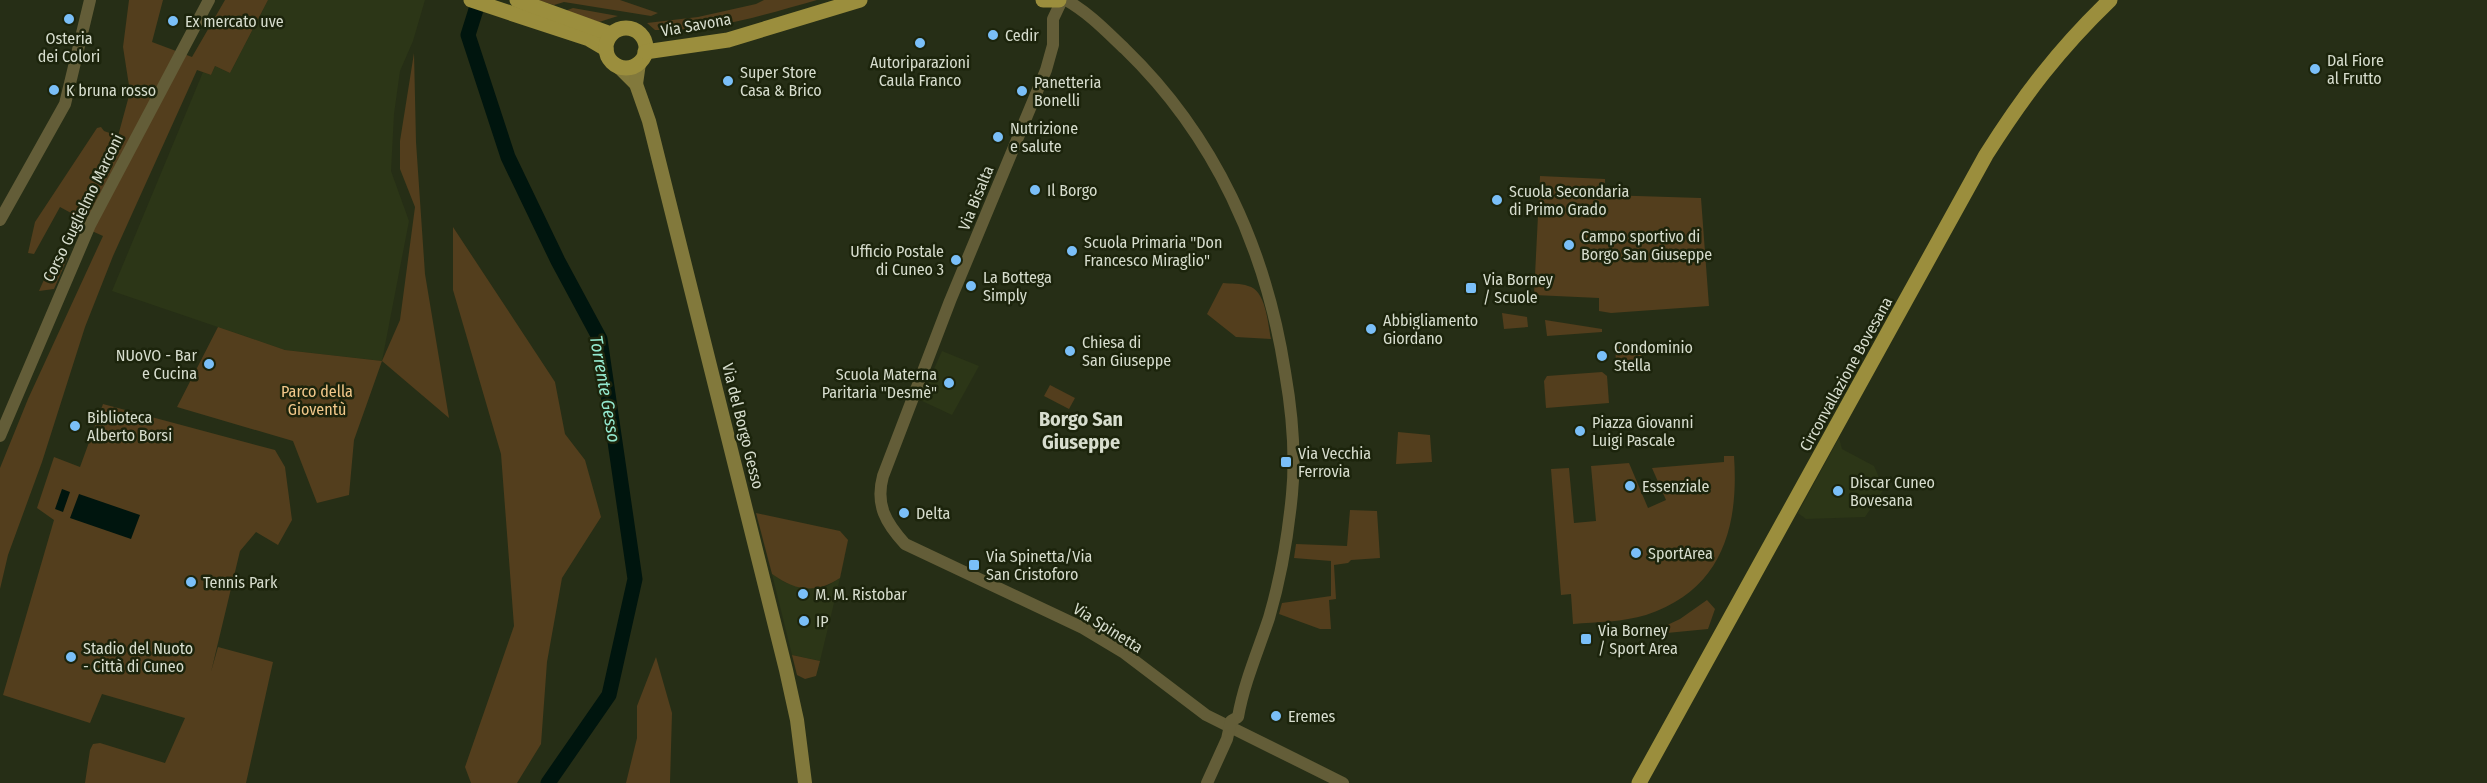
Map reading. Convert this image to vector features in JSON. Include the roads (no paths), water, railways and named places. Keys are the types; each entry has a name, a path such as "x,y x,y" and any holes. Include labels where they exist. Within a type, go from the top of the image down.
{"main road":[{"path":"471,0 523,7 608,42"},
{"name":"Via Savona","path":"642,51 728,40 860,0"},
{"path":"1042,0 1060,0"},
{"name":"Circonvallazione Bovesana","path":"1639,783 1986,155 2022,98 2068,41 2110,0"},
{"path":"624,28 631,28 642,51 632,66 618,66 608,56 608,42 624,28"},
{"name":"Via del Borgo Gesso","path":"636,84 642,51"},
{"name":"Via del Borgo Gesso","path":"618,66 636,84 650,121 753,533 797,720 805,781"}],"street":[{"path":"0,220 65,104 90,0"},
{"name":"Corso Guglielmo Marconi","path":"0,436 90,225 209,0"},
{"path":"1042,0 1053,19"},
{"name":"Via Bisalta","path":"880,488 950,301 1046,70 1053,45 1053,19 1060,0"},
{"path":"1066,0 1082,5 1152,76 1209,154 1246,227 1273,312 1291,406 1292,488 1285,550 1275,597 1242,692 1228,714 1229,727 1221,736 1207,783"},
{"name":"Via Spinetta","path":"880,488 881,509 888,526 905,544 1011,592 1103,639 1192,706 1229,727 1343,783"}],"waterway":[{"name":"Torrente Gesso","path":"479,0 468,35 508,157 558,261 600,339 635,579 609,695 548,783"}],"place":[{"name":"Osteria dei Colori","path":"69,19"},
{"name":"Ex mercato uve","path":"173,21"},
{"name":"Cedir","path":"993,35"},
{"name":"Autoriparazioni Caula Franco","path":"920,43"},
{"name":"Dal Fiore al Frutto","path":"2315,69"},
{"name":"Super Store Casa & Brico","path":"728,81"},
{"name":"K bruna rosso","path":"54,90"},
{"name":"Panetteria Bonelli","path":"1022,91"},
{"name":"Nutrizione e salute","path":"998,137"},
{"name":"Il Borgo","path":"1035,190"},
{"name":"Scuola Secondaria di Primo Grado","path":"1497,200"},
{"name":"Campo sportivo di Borgo San Giuseppe","path":"1569,245"},
{"name":"Scuola Primaria \"Don Francesco Miraglio\"","path":"1072,251"},
{"name":"Ufficio Postale di Cuneo 3","path":"956,260"},
{"name":"La Bottega Simply","path":"971,286"},
{"name":"Via Borney / Scuole","path":"1471,288"},
{"name":"Abbigliamento Giordano","path":"1371,329"},
{"name":"Chiesa di San Giuseppe","path":"1070,351"},
{"name":"Condominio Stella","path":"1602,356"},
{"name":"NUoVO - Bar e Cucina","path":"209,364"},
{"name":"Scuola Materna Paritaria \"Desmè\"","path":"949,383"},
{"name":"Biblioteca Alberto Borsi","path":"75,426"},
{"name":"Piazza Giovanni Luigi Pascale","path":"1580,431"},
{"name":"Via Vecchia Ferrovia","path":"1286,462"},
{"name":"Essenziale","path":"1630,486"},
{"name":"Discar Cuneo Bovesana","path":"1838,491"},
{"name":"Delta","path":"904,513"},
{"name":"SportArea","path":"1636,553"},
{"name":"Via Spinetta/Via San Cristoforo","path":"974,565"},
{"name":"Tennis Park","path":"191,582"},
{"name":"M. M. Ristobar","path":"803,594"},
{"name":"IP","path":"804,621"},
{"name":"Via Borney / Sport Area","path":"1586,639"},
{"name":"Stadio del Nuoto - Città di Cuneo","path":"71,657"},
{"name":"Eremes","path":"1276,716"}],"district":[{"name":"Borgo San Giuseppe","path":"1081,430"}],"park label":[{"name":"Parco della Gioventù","path":"317,400"}]}
